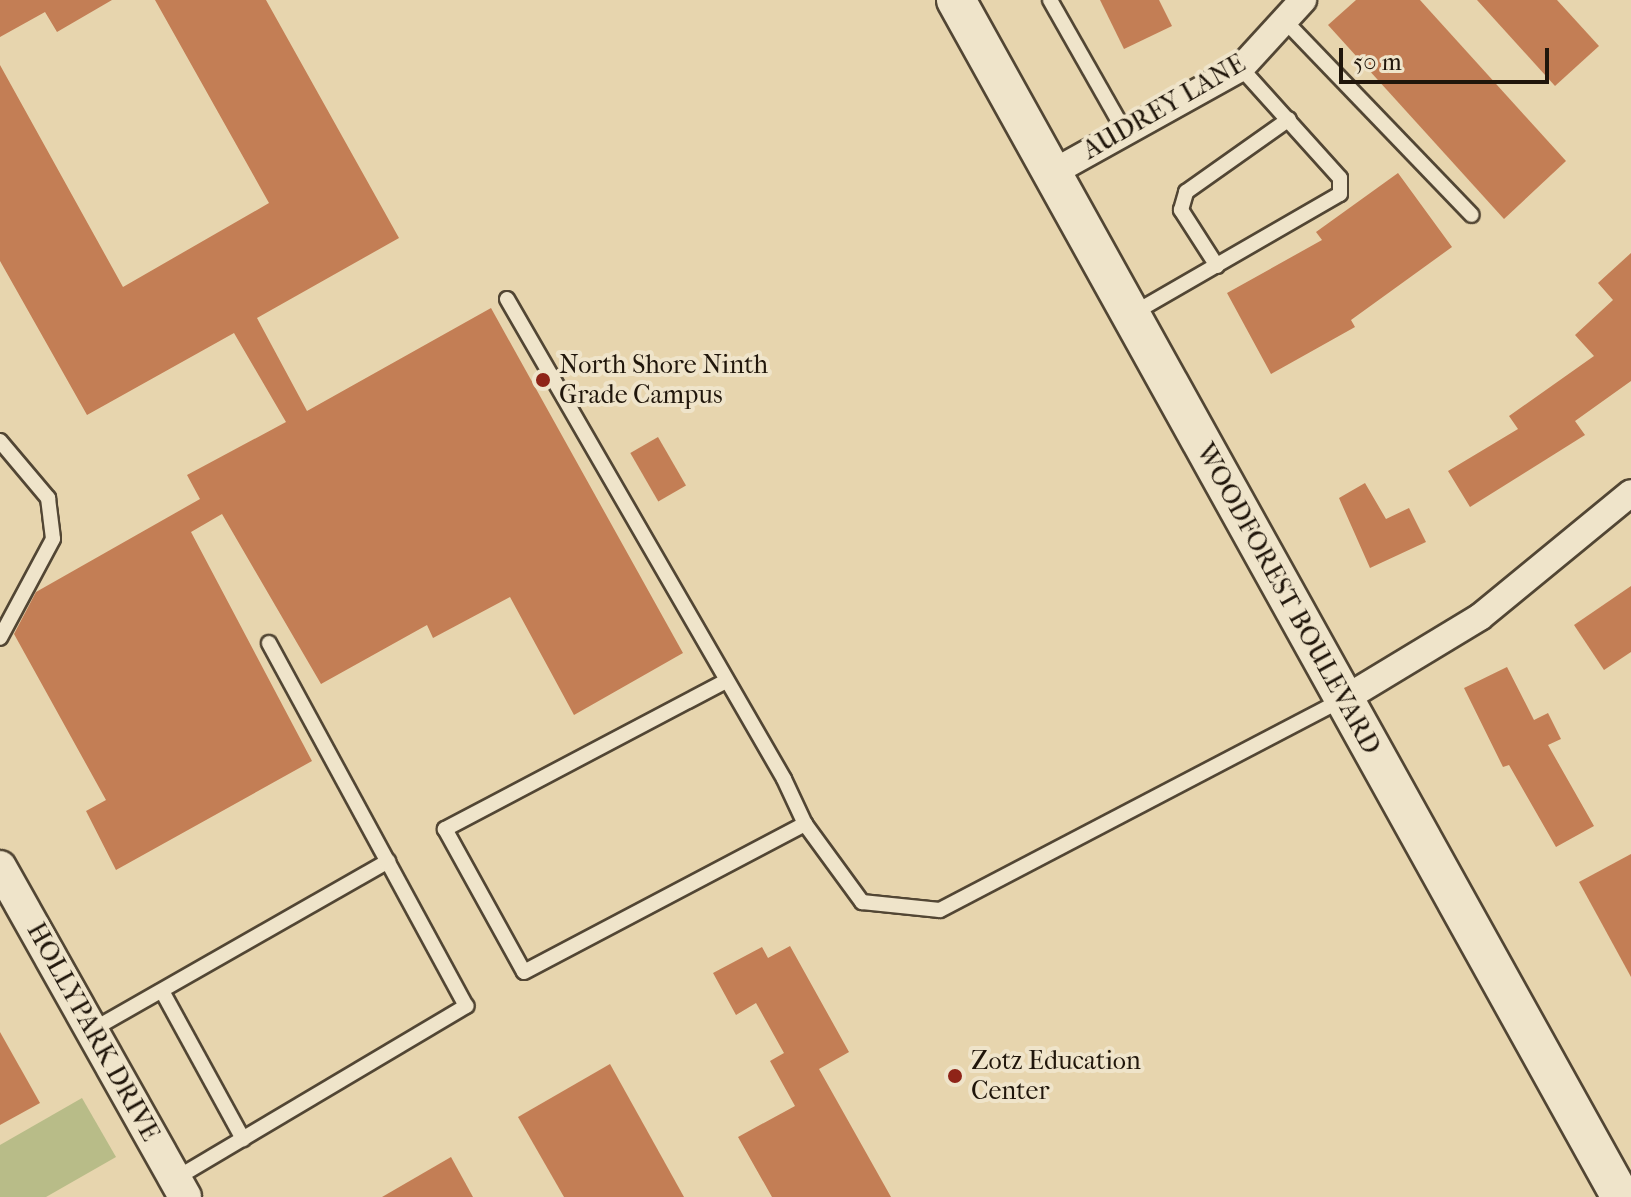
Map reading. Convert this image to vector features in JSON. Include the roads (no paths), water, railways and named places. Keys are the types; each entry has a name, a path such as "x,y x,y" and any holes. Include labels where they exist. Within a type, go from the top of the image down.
{"main road":[{"name":"WOODFOREST BOULEVARD","path":"956,0 1621,1197"}],"street":[{"name":"AUDREY LANE","path":"1052,173 1241,68 1303,0"},
{"path":"1343,700 1480,617 1631,493"},
{"name":"HOLLYPARK DRIVE","path":"0,867 180,1188"}],"lane":[{"path":"1050,0 1125,132"},
{"path":"1285,21 1472,215"},
{"path":"1131,314 1340,194 1340,178 1241,68"},
{"path":"1217,266 1181,210 1186,192 1289,119"},
{"path":"507,299 805,824 862,902 940,910 1343,700"},
{"path":"0,441 48,498 53,539 0,638"},
{"path":"180,1188 243,1139 466,1006 269,643"},
{"path":"726,681 445,829 452,842 524,972 805,824"},
{"path":"92,1030 388,861"},
{"path":"162,991 243,1139"}],"place":[{"name":"North Shore Ninth Grade Campus","path":"543,380"},
{"name":"Zotz Education Center","path":"955,1076"}]}
